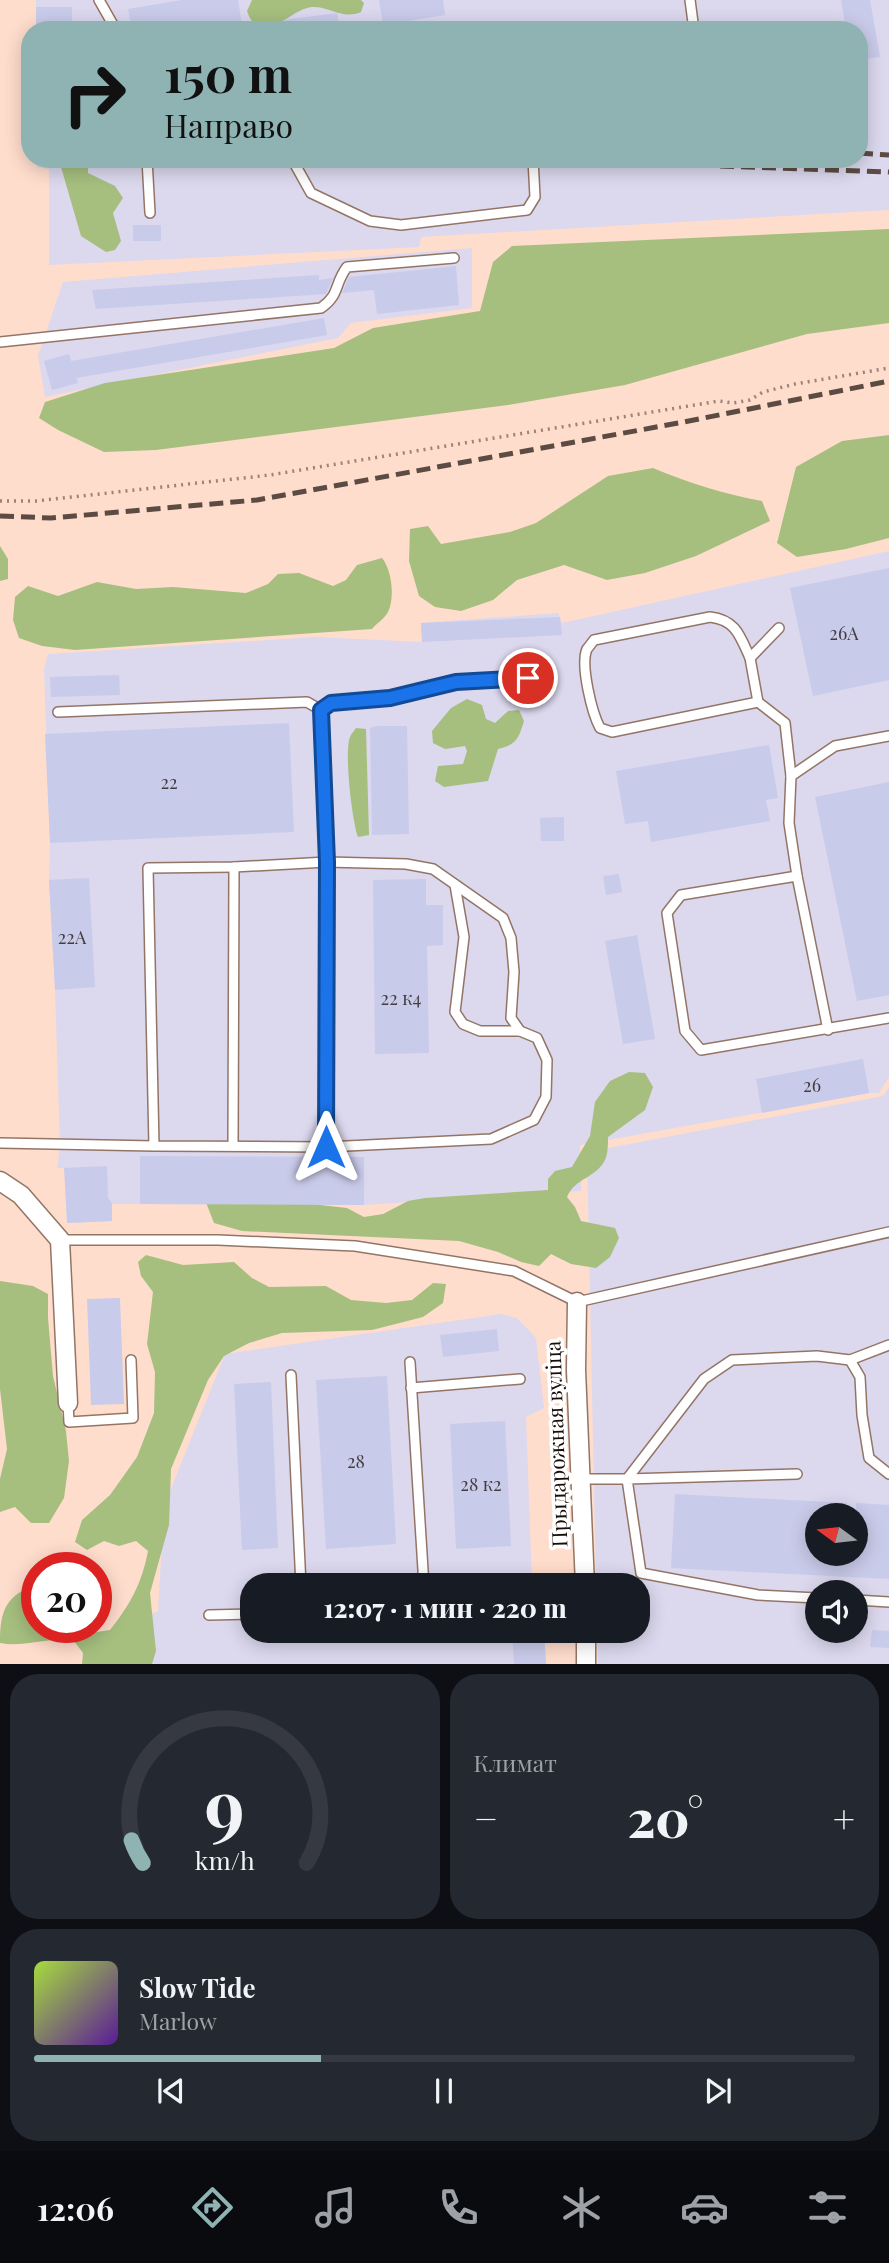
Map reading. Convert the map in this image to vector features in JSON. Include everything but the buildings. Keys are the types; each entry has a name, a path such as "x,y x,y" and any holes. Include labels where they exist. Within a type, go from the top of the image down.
{"street":[{"path":"0,1181 21,1195 60,1240 68,1403"},
{"name":"Прыдарожная вуліца","path":"577,1302 576,1370 584,1573"},
{"path":"586,1643 586,1664"}],"lane":[{"path":"99,0 111,21"},
{"path":"690,0 693,21"},
{"path":"148,168 150,213"},
{"path":"297,168 311,193 370,221 401,225 527,210 535,197 533,168"},
{"path":"0,342 321,308 333,300 340,276 347,267 454,258"},
{"path":"758,702 612,732 600,728 594,717 585,662 587,649 594,640 710,617 721,618 737,629 750,657 758,702 785,723 791,776 789,823 828,1030"},
{"path":"750,657 779,628"},
{"path":"321,710 331,703 390,698 456,682 528,678"},
{"path":"58,712 307,702 321,710"},
{"path":"321,710 327,862 326,1147"},
{"path":"791,776 835,746 889,736"},
{"path":"154,1146 148,868 327,862 406,864 433,869 503,918 511,938 514,972 511,1018 520,1031"},
{"path":"233,1146 234,867"},
{"path":"797,876 681,895 667,913 685,1031 701,1050 889,1018"},
{"path":"0,1143 326,1147 491,1139 534,1120 546,1097 547,1060 537,1038 520,1031 480,1031 463,1024 455,1012 464,937 455,885"},
{"path":"60,1240 218,1240 355,1246 514,1271 577,1302 889,1232"},
{"path":"805,1597 758,1595 641,1573 627,1479 704,1379 732,1360 817,1356 850,1360 889,1345"},
{"path":"68,1403 69,1422 133,1418 131,1360"},
{"path":"850,1360 860,1377 862,1415 869,1458 889,1474"},
{"path":"410,1362 424,1573"},
{"path":"291,1375 301,1573"},
{"path":"411,1388 520,1379"},
{"path":"579,1479 797,1474"},
{"path":"868,1601 889,1602"},
{"path":"209,1615 240,1614"}],"path":[{"path":"0,501 36,501 270,475 705,404 750,400 763,392 795,384 889,368"}],"shaded area":[{"path":"36,0 889,0 889,210 421,237 419,247 49,265 49,169 43,168 868,168 868,21 36,21"},
{"path":"472,248 472,308 351,323 338,338 45,397 38,356 63,282"},
{"path":"889,551 889,1077 879,1093 580,1145 581,1191 364,1205 112,1204 112,1221 67,1223 65,1168 57,1168 60,1145 44,669 48,654 316,637 422,642 421,623 558,613 562,623"},
{"path":"889,1087 889,1664 598,1664 597,1643 650,1643 650,1573 596,1573 587,1152 883,1096"},
{"path":"501,1314 517,1318 536,1338 544,1408 526,1417 532,1573 240,1573 240,1643 545,1643 546,1664 151,1664 150,1614 158,1612 164,1506 225,1354"}],"green space":[{"path":"252,0 361,0 364,3 361,12 354,14 312,7 283,21 253,21 247,11"},
{"path":"61,168 88,168 88,173 115,186 123,198 113,213 121,241 115,250 106,252 81,236"},
{"path":"889,229 889,323 807,334 625,385 508,405 156,450 104,452 39,418 45,402 105,383 334,348 373,328 480,311 493,262 512,246"},
{"path":"889,435 889,538 797,557 777,543 796,467 842,441"},
{"path":"653,468 707,488 762,501 770,521 696,556 645,573 607,580 564,565 517,580 493,600 461,611 435,607 419,596 409,561 410,529 428,526 441,544 510,532 536,523 608,476"},
{"path":"0,546 8,559 8,579 0,581"},
{"path":"382,558 390,577 392,592 387,614 372,629 75,650 42,646 19,638 13,620 15,597 28,586 58,596 97,582 136,589 173,587 246,593 268,584 278,574 299,573 333,586 346,580 357,565"},
{"path":"467,699 482,705 486,719 495,723 508,711 519,710 524,721 516,740 498,749 488,781 444,787 435,781 438,766 463,764 467,751 465,746 445,749 433,743 432,731 451,708"},
{"path":"356,728 366,729 369,835 358,837 348,771 348,745"},
{"path":"629,1072 645,1073 653,1087 645,1110 608,1137 607,1155 601,1166 575,1186 567,1197 581,1221 615,1228 619,1238 610,1257 596,1268 571,1264 551,1254 539,1266 459,1241 242,1231 214,1223 205,1200 303,1203 347,1208 364,1217 383,1214 408,1201 425,1198 548,1190 548,1179 555,1171 572,1167 590,1136 595,1102 610,1081"},
{"path":"146,1255 183,1265 234,1262 252,1278 269,1287 326,1286 351,1300 386,1303 412,1300 433,1283 446,1284 443,1303 423,1317 372,1330 282,1333 249,1343 224,1356 208,1380 171,1469 169,1525 150,1593 156,1651 152,1664 82,1664 83,1653 76,1643 112,1643 112,1627 124,1612 139,1583 148,1551 136,1541 119,1546 104,1541 87,1550 75,1542 82,1520 110,1495 137,1457 154,1413 155,1372 147,1344 153,1292 141,1276 138,1262"},
{"path":"0,1281 33,1286 48,1294 53,1376 66,1431 69,1461 64,1498 49,1523 31,1523 15,1507 0,1512 0,1479 7,1449 0,1389"},
{"path":"21,1592 21,1643 27,1643 9,1644 0,1643 3,1613"}],"railway":[{"path":"868,154 889,155"},
{"path":"776,168 889,172"},
{"path":"0,516 51,518 257,500 684,422 889,381"}],"route":[{"path":"326,1147 327,862 321,710 331,703 390,698 456,682 528,678"}]}
